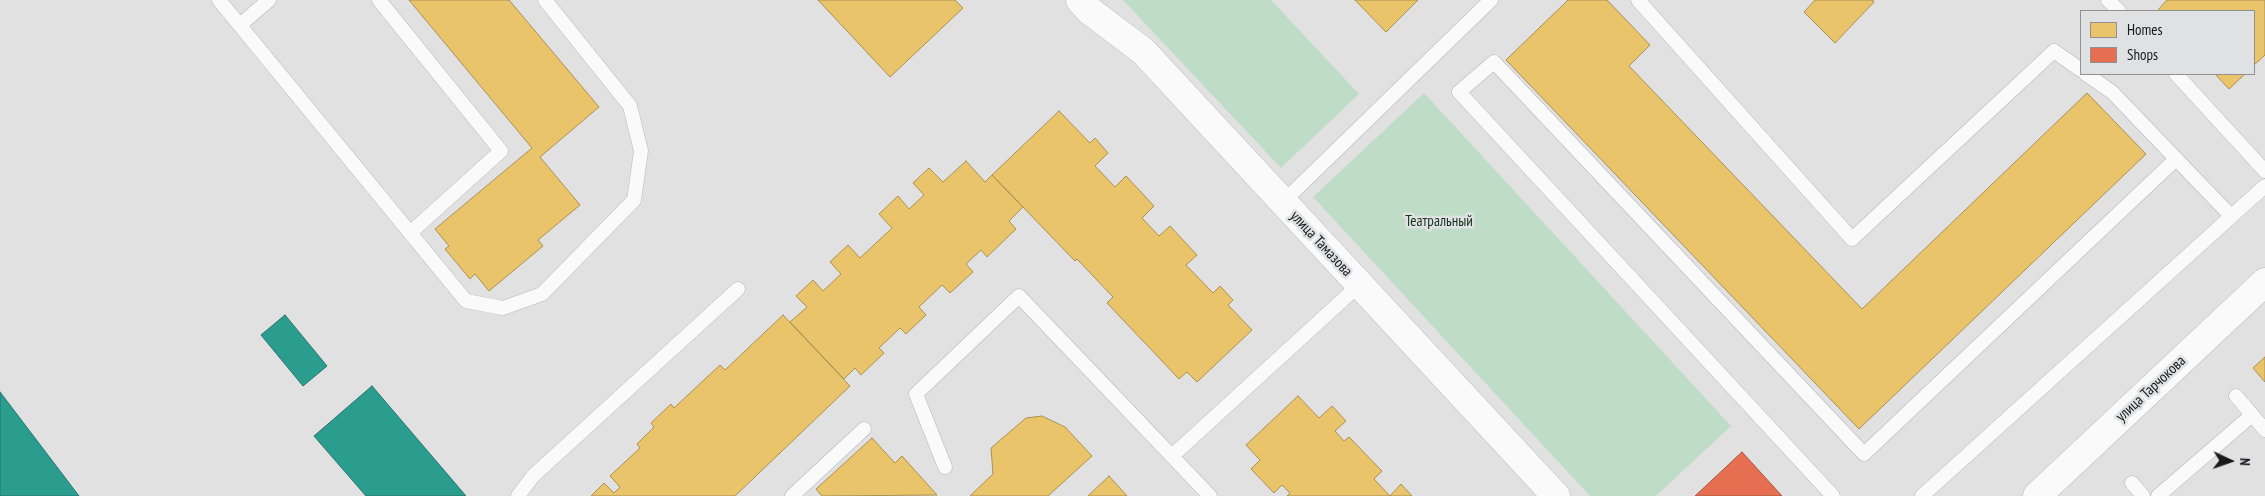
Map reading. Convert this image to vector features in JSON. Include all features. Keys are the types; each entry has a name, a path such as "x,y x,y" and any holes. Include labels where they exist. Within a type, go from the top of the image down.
{"street":[{"name":"улица Тамазова","path":"1080,0 1090,11 1143,51 1556,496"},
{"name":"улица Тарчокова","path":"2038,496 2265,282"}],"lane":[{"path":"219,0 466,300 503,308 542,294 634,200 641,151 630,106 545,0"},
{"path":"240,25 269,0"},
{"path":"379,0 501,150 410,232"},
{"path":"1283,202 1491,0"},
{"path":"1638,0 1852,239 2054,51 2080,69"},
{"path":"2108,0 2118,10"},
{"path":"1833,496 1459,92 1494,62 1864,454 2176,159"},
{"path":"2087,75 2112,92 2231,216"},
{"path":"2177,75 2265,170"},
{"path":"1922,496 2265,186"},
{"path":"1172,456 1359,285"},
{"path":"518,496 533,476 738,289"},
{"path":"945,467 916,394 1019,296 1210,496"},
{"path":"2236,396 2265,430"},
{"path":"2158,496 2252,415"},
{"path":"792,496 864,428"},
{"path":"2132,483 2143,496"}],"green space":[{"path":"1123,0 1271,0 1359,94 1281,168"},
{"name":"Театральный","path":"1424,93 1731,426 1656,496 1590,496 1313,197"}],"building: Homes":[{"path":"409,0 509,0 599,107 540,157 580,205 538,240 543,246 489,291 475,274 470,279 445,249 449,246 435,229 532,148"},
{"path":"818,0 955,0 963,8 890,77"},
{"path":"1355,0 1418,0 1386,32"},
{"path":"1568,0 1607,0 1650,45 1629,66 1862,309 2087,93 2146,154 1859,429 1506,60"},
{"path":"1815,0 1873,0 1874,2 1835,43 1804,12"},
{"path":"2167,0 2265,0 2265,55 2255,64 2255,10 2158,10"},
{"path":"2216,75 2244,75 2229,89"},
{"path":"1059,111 1090,143 1095,138 1108,153 1095,166 1115,187 1126,176 1154,206 1142,218 1159,236 1170,226 1197,255 1186,265 1213,293 1220,286 1233,300 1228,305 1252,330 1197,382 1187,372 1179,379 1107,303 1113,297 1077,259 1075,261 992,175"},
{"path":"966,161 985,182 992,175 1023,207 1009,221 1016,229 987,257 981,250 966,264 973,272 950,293 942,285 919,307 926,315 906,334 900,328 879,348 884,353 861,375 855,368 844,379 790,322 807,307 796,296 813,280 823,291 841,274 830,262 848,245 860,258 892,228 879,214 898,196 909,209 924,195 913,183 929,168 943,182"},
{"path":"783,315 850,386 735,496 591,496 604,483 614,493 620,487 610,476 640,448 637,444 654,427 651,423 671,404 674,408 720,365 725,370"},
{"path":"2265,357 2265,382 2253,368"},
{"path":"1298,396 1319,418 1332,406 1346,421 1335,431 1344,441 1349,437 1382,471 1374,479 1390,496 1287,496 1290,493 1282,485 1274,493 1251,469 1260,460 1246,445"},
{"path":"1042,416 1065,427 1092,456 1048,496 970,496 993,474 991,448 1026,418"},
{"path":"872,438 895,463 902,456 937,495 822,496 816,489"},
{"path":"1109,476 1127,496 1088,496"},
{"path":"1401,484 1412,496 1390,496"}],"building: Shops":[{"path":"1742,452 1782,496 1695,496"}],"building: Schools":[{"path":"285,315 327,366 303,386 261,335"},
{"path":"372,386 466,496 366,496 314,436"},
{"path":"0,392 79,496 0,496"}]}
